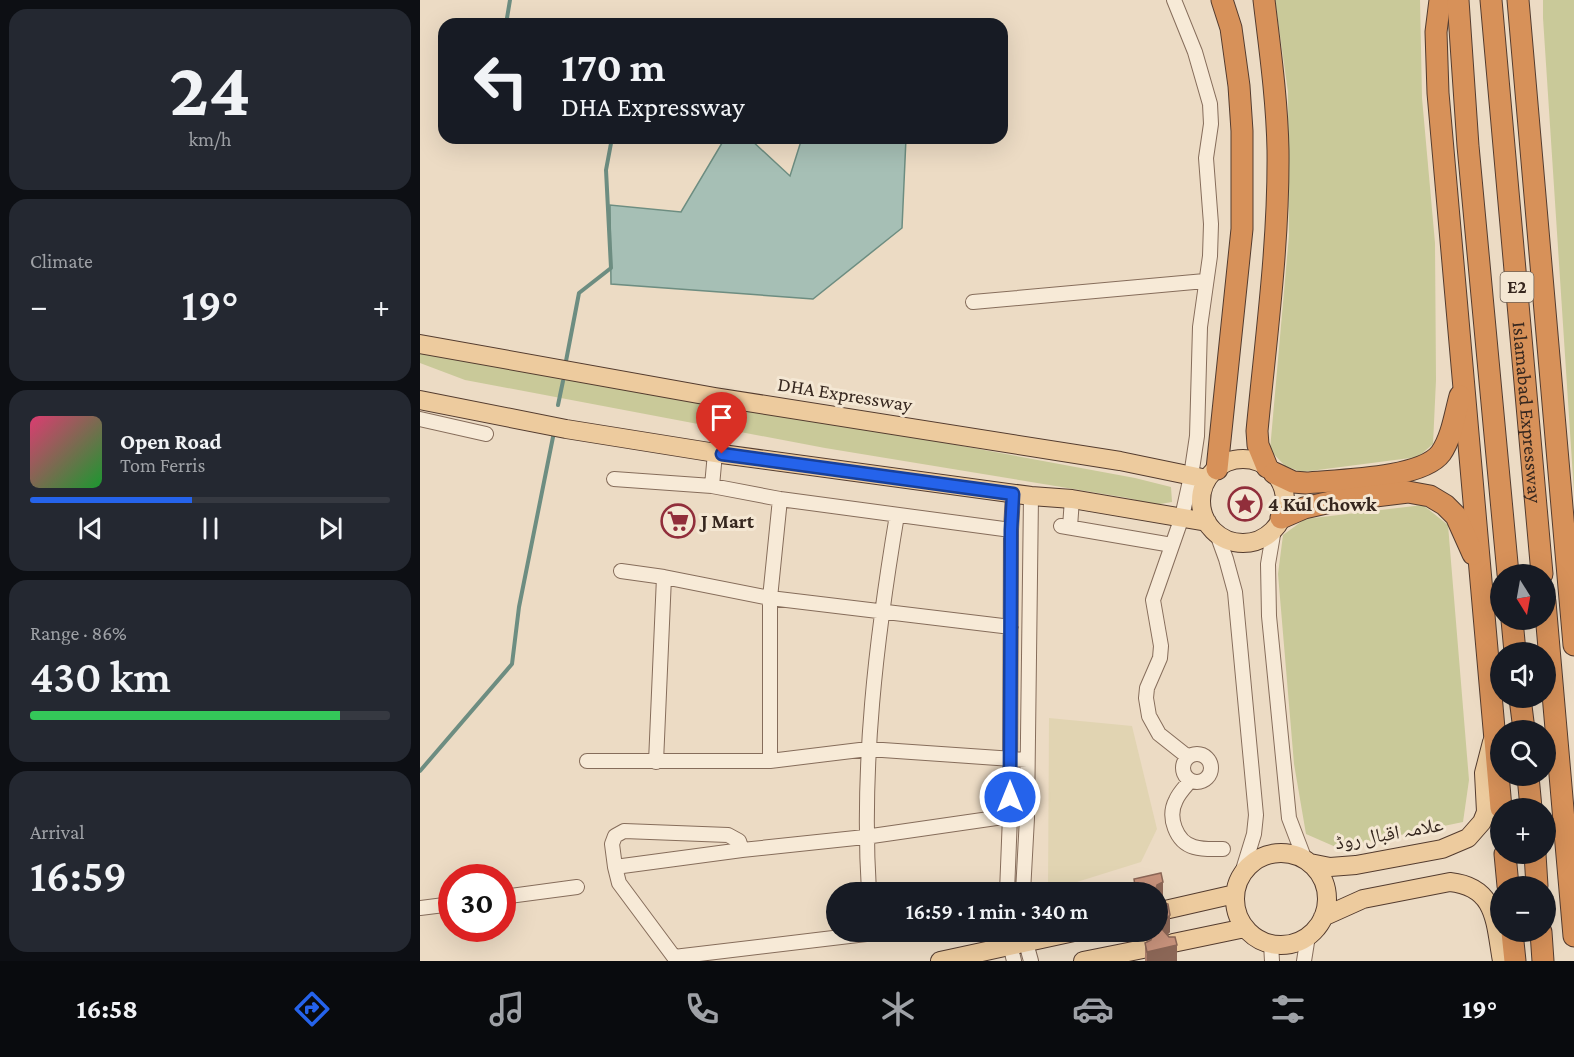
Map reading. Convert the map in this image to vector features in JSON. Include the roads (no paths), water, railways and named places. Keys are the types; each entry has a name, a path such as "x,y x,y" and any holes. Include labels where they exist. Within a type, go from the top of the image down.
{"highway":[{"path":"1205,475 1231,345 1242,229 1242,131 1239,86 1231,28 1222,0"},
{"path":"1264,0 1273,74 1278,147 1276,238 1257,431 1258,445 1270,470 1293,482 1306,483 1401,473 1420,468 1433,461 1448,441 1464,383"},
{"path":"1440,0 1436,32 1438,93 1493,720"},
{"name":"Islamabad Expressway","path":"1458,0 1468,146 1507,564"},
{"name":"Islamabad Expressway","path":"1491,0 1541,564"},
{"path":"1520,4 1574,645"},
{"path":"1278,523 1304,507 1335,501 1408,492 1430,496 1445,505 1456,516 1465,533 1480,574"},
{"path":"1547,630 1574,936"},
{"path":"1513,942 1515,961"},
{"path":"1542,942 1543,961"}],"main road":[{"name":"DHA Expressway","path":"420,344 600,378 1205,475"},
{"path":"420,400 715,453 1022,495 1072,499 1182,517 1212,528 1233,542 1242,543 1259,540 1278,523 1285,502 1284,494 1270,470 1253,461 1238,460 1205,475 1201,505 1212,528"},
{"name":"علامہ اقبال روڈ","path":"1242,873 1255,861 1271,854 1288,854 1330,867 1356,865 1442,849 1468,838 1482,822 1486,812 1484,773 1490,748"},
{"name":"علامہ اقبال روڈ","path":"1308,861 1321,876 1324,884 1327,900 1323,917"},
{"path":"1242,873 1235,894 1237,913 1245,928 1271,952 1308,936 1323,917 1363,899 1450,882 1472,887 1492,906 1502,961"},
{"path":"1168,909 1235,894"},
{"path":"1173,943 1245,928"},
{"path":"940,961 1016,943"},
{"path":"1083,961 1143,949"}],"street":[{"path":"1174,0 1195,52 1210,104 1211,124 1206,158 1211,224 1210,256 1200,327 1197,436 1205,475 1182,517 1153,600 1161,646 1160,658 1147,688 1147,705 1149,716 1159,734 1188,757"},
{"path":"973,302 1205,281"},
{"path":"420,419 486,434"},
{"path":"712,486 715,453"},
{"path":"614,479 712,486 780,499 1011,530"},
{"path":"1007,882 1011,759 1011,530 1022,495"},
{"path":"1022,495 1027,760 1024,882"},
{"path":"770,761 770,598 780,499"},
{"path":"1072,499 1065,526 1172,545"},
{"path":"867,882 865,837 868,749 881,611 897,515"},
{"path":"1278,523 1268,564 1270,628 1289,818 1308,861"},
{"path":"1212,528 1226,559 1235,592 1256,815 1254,834 1242,873"},
{"path":"621,571 770,598 1011,627"},
{"path":"656,762 664,577"},
{"path":"587,761 770,761 868,749 1027,760"},
{"path":"1201,755 1208,760 1211,769 1207,778 1199,782 1190,781 1182,770 1188,757 1201,755"},
{"path":"1190,781 1174,801 1173,823 1180,838 1198,848 1223,849"},
{"path":"615,867 865,837 1010,816"},
{"path":"742,850 739,841 728,835 624,831 615,836 612,844 619,883 674,957 826,938"},
{"path":"516,895 577,887"},
{"path":"420,908 438,906"},
{"path":"1304,961 1308,936"},
{"path":"1016,943 1031,961"}],"waterway":[{"path":"507,18 510,0"},
{"path":"566,361 579,293 611,268 606,170 611,144"},
{"path":"558,405 563,381"},
{"path":"420,771 512,664 519,607 554,432"}],"place":[{"name":"4 Kul Chowk","path":"1245,504"},
{"name":"J Mart","path":"678,521"}]}
